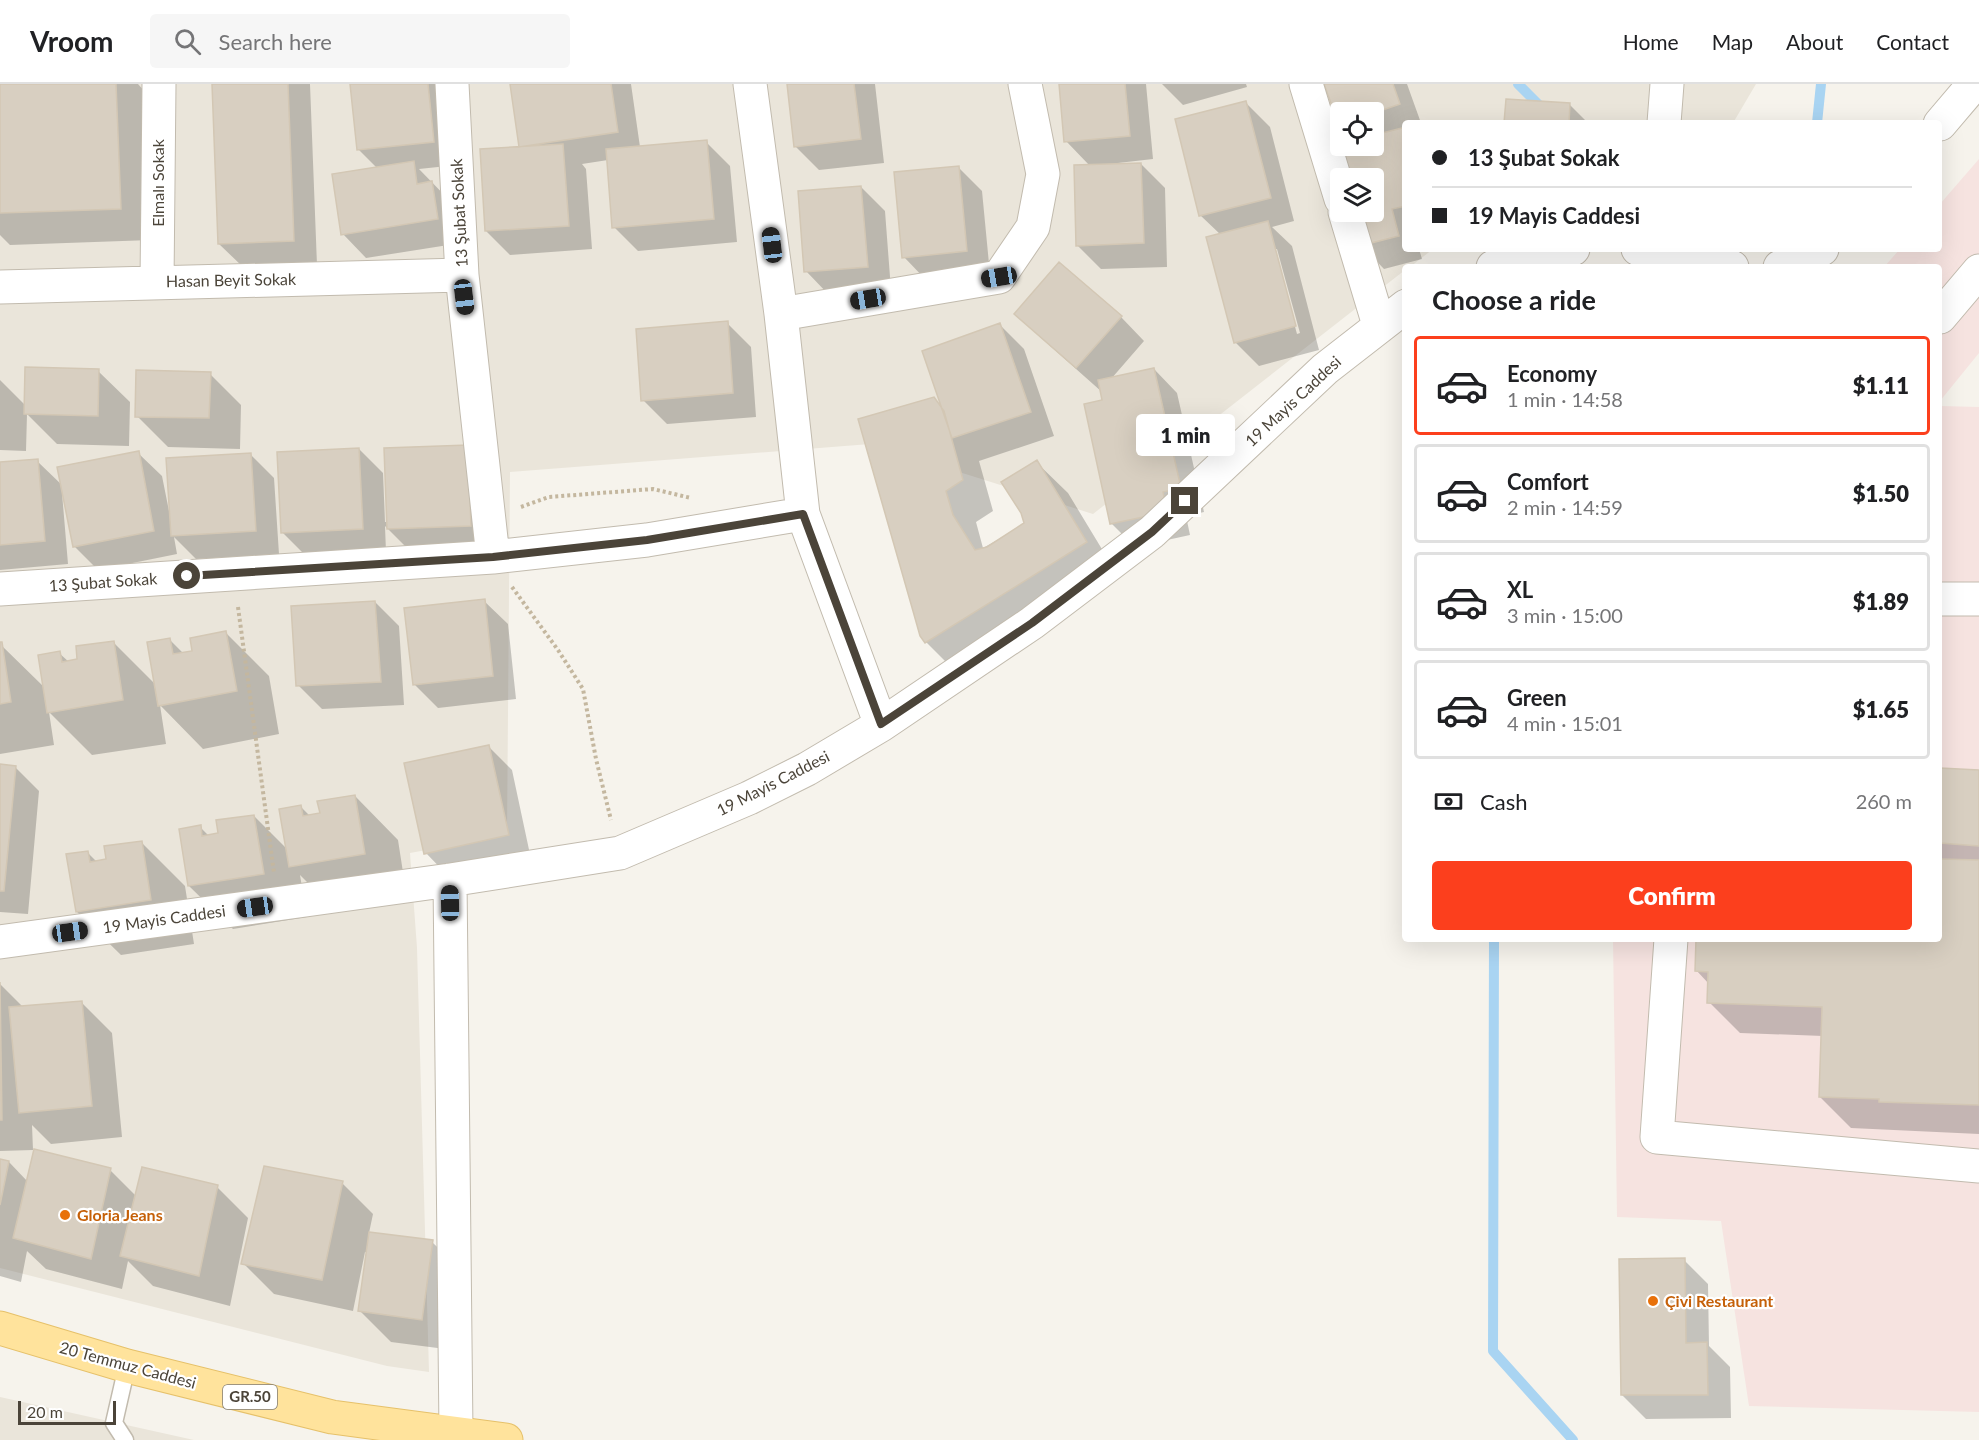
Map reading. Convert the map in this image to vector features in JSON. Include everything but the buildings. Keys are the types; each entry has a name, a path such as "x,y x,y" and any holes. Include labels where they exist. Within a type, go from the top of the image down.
{"main road":[{"name":"20 Temmuz Caddesi","path":"0,1328 127,1366 332,1417 506,1440"}],"street":[{"name":"Elmalı Sokak","path":"158,282 159,84"},
{"name":"13 Şubat Sokak","path":"452,84 462,275 493,557"},
{"path":"750,84 781,314 803,514 881,724"},
{"path":"781,314 999,277 1033,227 1043,174 1026,84"},
{"path":"1306,84 1332,168"},
{"path":"1664,120 1667,84"},
{"path":"1942,122 1974,84"},
{"path":"1348,222 1379,325"},
{"path":"1506,264 1560,252"},
{"path":"1654,252 1716,264"},
{"path":"1796,264 1818,252"},
{"path":"1942,315 1979,271"},
{"name":"Hasan Beyit Sokak","path":"0,287 462,275"},
{"name":"19 Mayis Caddesi","path":"0,942 450,880 620,853 749,798 807,769 881,724 1032,623 1152,532 1325,369 1402,309"},
{"name":"13 Şubat Sokak","path":"0,589 493,557 647,540 803,514"},
{"path":"1942,599 1979,599"},
{"path":"450,880 456,1432"},
{"path":"1671,942 1658,1137 1979,1167"}],"lane":[{"path":"125,1440 114,1424 127,1366"}],"path":[{"path":"489,519 549,497 653,489 698,499 724,527"},
{"path":"493,557 517,595 584,689 596,759 620,853"},
{"path":"234,573 278,904"}],"shaded area":[{"path":"0,84 1756,84 1735,120 1402,120 1402,252 1429,252 1414,264 1402,264 1402,272 1093,514 870,444 510,472 507,835 410,853 417,948 429,1372 387,1366 0,1268"},
{"path":"1979,159 1979,353 1942,399 1942,264 1887,264 1897,252 1942,252 1942,202"},
{"path":"1942,406 1979,407 1979,1412 1749,1406 1721,1221 1617,1217 1613,942 1942,942"},
{"path":"0,1397 194,1440 0,1440"}],"waterway":[{"path":"1518,84 1554,120"},
{"path":"1817,120 1821,84"},
{"path":"1494,942 1493,1351 1573,1440"}],"place":[{"name":"Gloria Jeans","path":"65,1215"},
{"name":"Çivi Restaurant","path":"1653,1301"}],"route":[{"path":"187,576 493,557 647,540 803,514 881,724 1032,623 1152,532 1185,501"}]}
